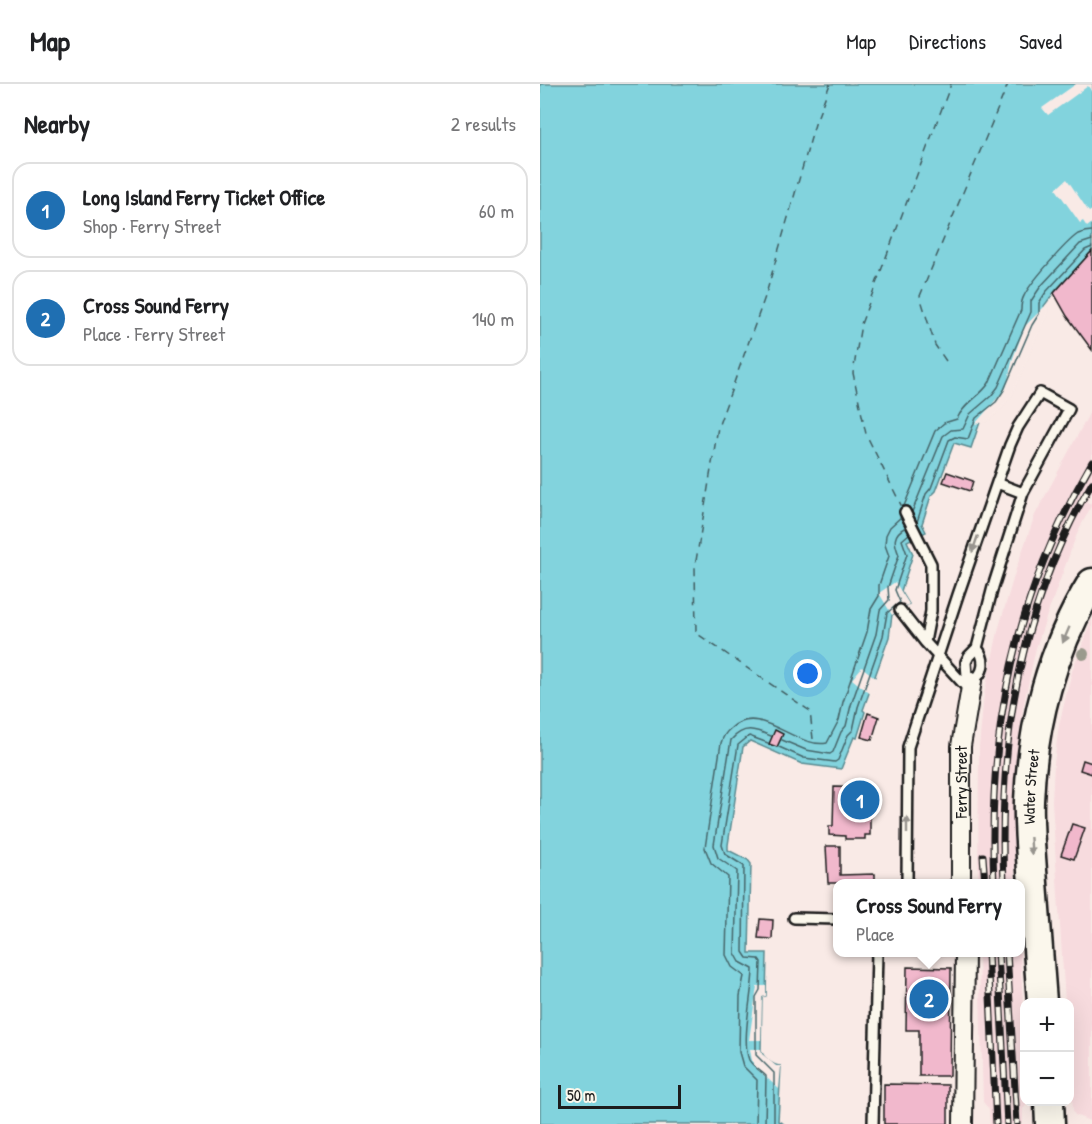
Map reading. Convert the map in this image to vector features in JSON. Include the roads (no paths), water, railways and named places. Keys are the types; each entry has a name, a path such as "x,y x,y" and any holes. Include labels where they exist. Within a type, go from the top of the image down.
{"main road":[{"name":"Water Street","path":"1042,998 1030,834 1031,770 1041,709 1049,680 1071,622 1092,583"},
{"path":"1048,1106 1050,1124"}],"street":[{"name":"Ferry Street","path":"961,879 961,746 971,686"},
{"path":"963,1124 965,957"}],"lane":[{"path":"907,879 908,750 1013,438 1040,393 1069,409 1023,493 993,587 977,648 966,662 967,676 971,686"},
{"path":"996,486 1023,493"},
{"path":"905,512 931,564 931,611 925,642"},
{"path":"900,610 914,630 938,656 971,686"},
{"path":"971,686 983,667 982,653 977,648"},
{"path":"794,918 833,919"},
{"path":"873,1124 877,957"}],"water":[{"path":"540,84 1092,84 1092,251 1044,306 1019,372 986,419 980,422 971,448 954,443 936,491 931,496 922,524 926,532 907,541 913,554 901,591 909,604 892,615 889,637 863,710 865,712 857,738 854,737 841,769 802,764 750,741 743,747 728,850 748,860 751,864 749,953 767,953 766,996 762,997 761,1049 768,1061 781,1066 778,1121 784,1124 540,1124"}],"railway":[{"path":"994,879 995,772 1001,718 1011,666 1025,614 1043,563 1065,513 1092,462"},
{"path":"1004,879 1005,778 1018,676 1030,627 1047,578 1067,530 1092,483"},
{"path":"983,856 985,879"},
{"path":"988,957 996,1124"},
{"path":"998,957 1007,1124"},
{"path":"1007,957 1017,1124"}],"place":[{"name":"Long Island Ferry Ticket Office","path":"860,800"},
{"name":"Cross Sound Ferry","path":"929,999"}]}
